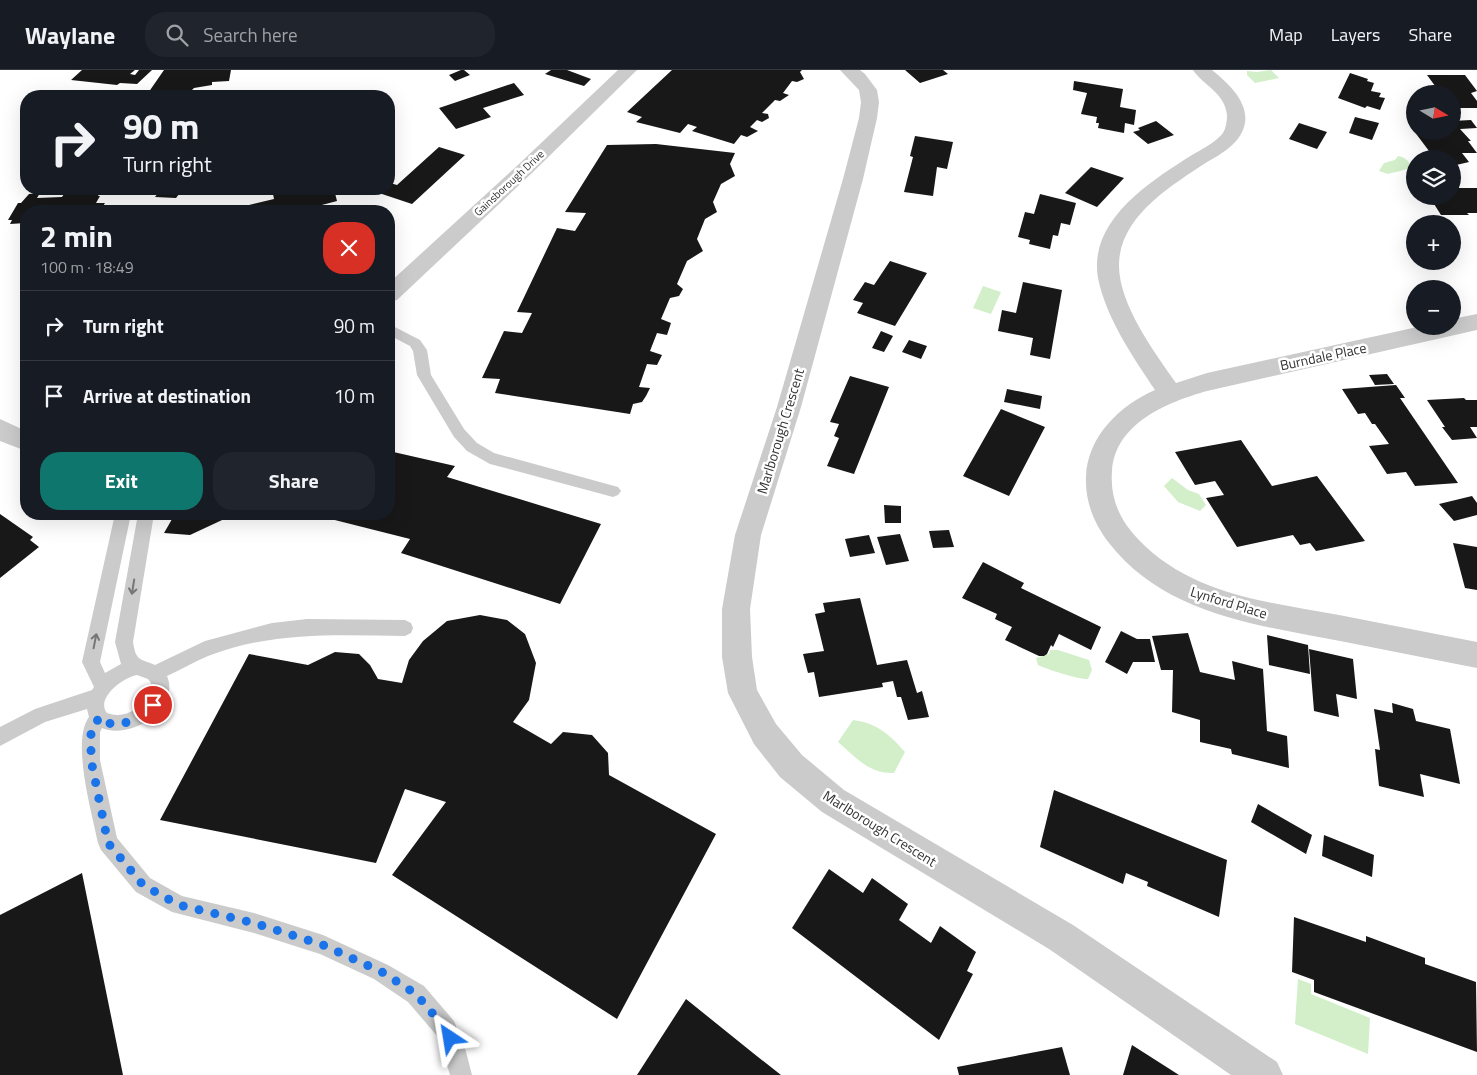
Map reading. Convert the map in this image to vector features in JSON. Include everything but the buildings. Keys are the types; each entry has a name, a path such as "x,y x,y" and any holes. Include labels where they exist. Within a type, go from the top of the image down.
{"street":[{"name":"Gainsborough Drive","path":"395,289 628,70"},
{"name":"Marlborough Crescent","path":"849,70 859,78 868,90 870,102 868,118 853,179 789,407 748,535 736,609 737,657 742,693 765,734 791,766 833,801 1061,938 1264,1075"},
{"path":"1170,392 1150,366 1137,344 1110,283 1108,264 1113,240 1122,221 1138,204 1162,183 1218,147 1232,133 1236,113 1232,102 1202,70"},
{"name":"Burndale Place","path":"1170,392 1207,382 1477,322"},
{"name":"Lynford Place","path":"1170,392 1140,407 1121,424 1104,450 1100,462 1097,487 1103,509 1115,532 1133,553 1156,572 1197,594 1271,615 1477,655"},
{"path":"0,428 12,437 20,439"}],"lane":[{"path":"395,332 415,343 420,350 424,374 460,433 472,447 490,458 613,491"},
{"path":"0,737 41,715 100,692 120,672 136,668 149,669 156,673 160,687 158,696 145,713 135,720 112,724 103,721 97,715 96,706 100,692 91,662 114,544 121,520"},
{"path":"136,668 127,659 124,642 145,520"},
{"path":"156,673 205,649 272,631 306,627 405,628"},
{"path":"100,717 91,729 91,760 108,843 143,885 179,905 254,923 323,945 382,972 416,994 446,1029 454,1048 461,1075"}],"shaded area":[{"path":"1271,70 1279,78 1255,83 1247,75 1247,71"},
{"path":"1398,156 1406,160 1406,169 1388,174 1379,171 1384,163 1395,160"},
{"path":"983,286 1001,292 991,314 973,308"},
{"path":"1172,478 1188,490 1199,494 1206,505 1200,511 1178,502 1164,486"},
{"path":"1050,650 1058,650 1089,660 1092,670 1088,679 1071,676 1038,665 1036,658 1049,654"},
{"path":"853,720 861,721 882,730 905,752 894,773 885,773 870,768 838,742"},
{"path":"1298,979 1311,984 1311,994 1370,1018 1368,1054 1295,1024"}],"route":[{"path":"153,705 135,720 123,723 112,724 103,721 100,717 91,729 91,760 108,843 143,885 179,905 254,923 323,945 382,972 416,994 446,1029 450,1038"}]}
